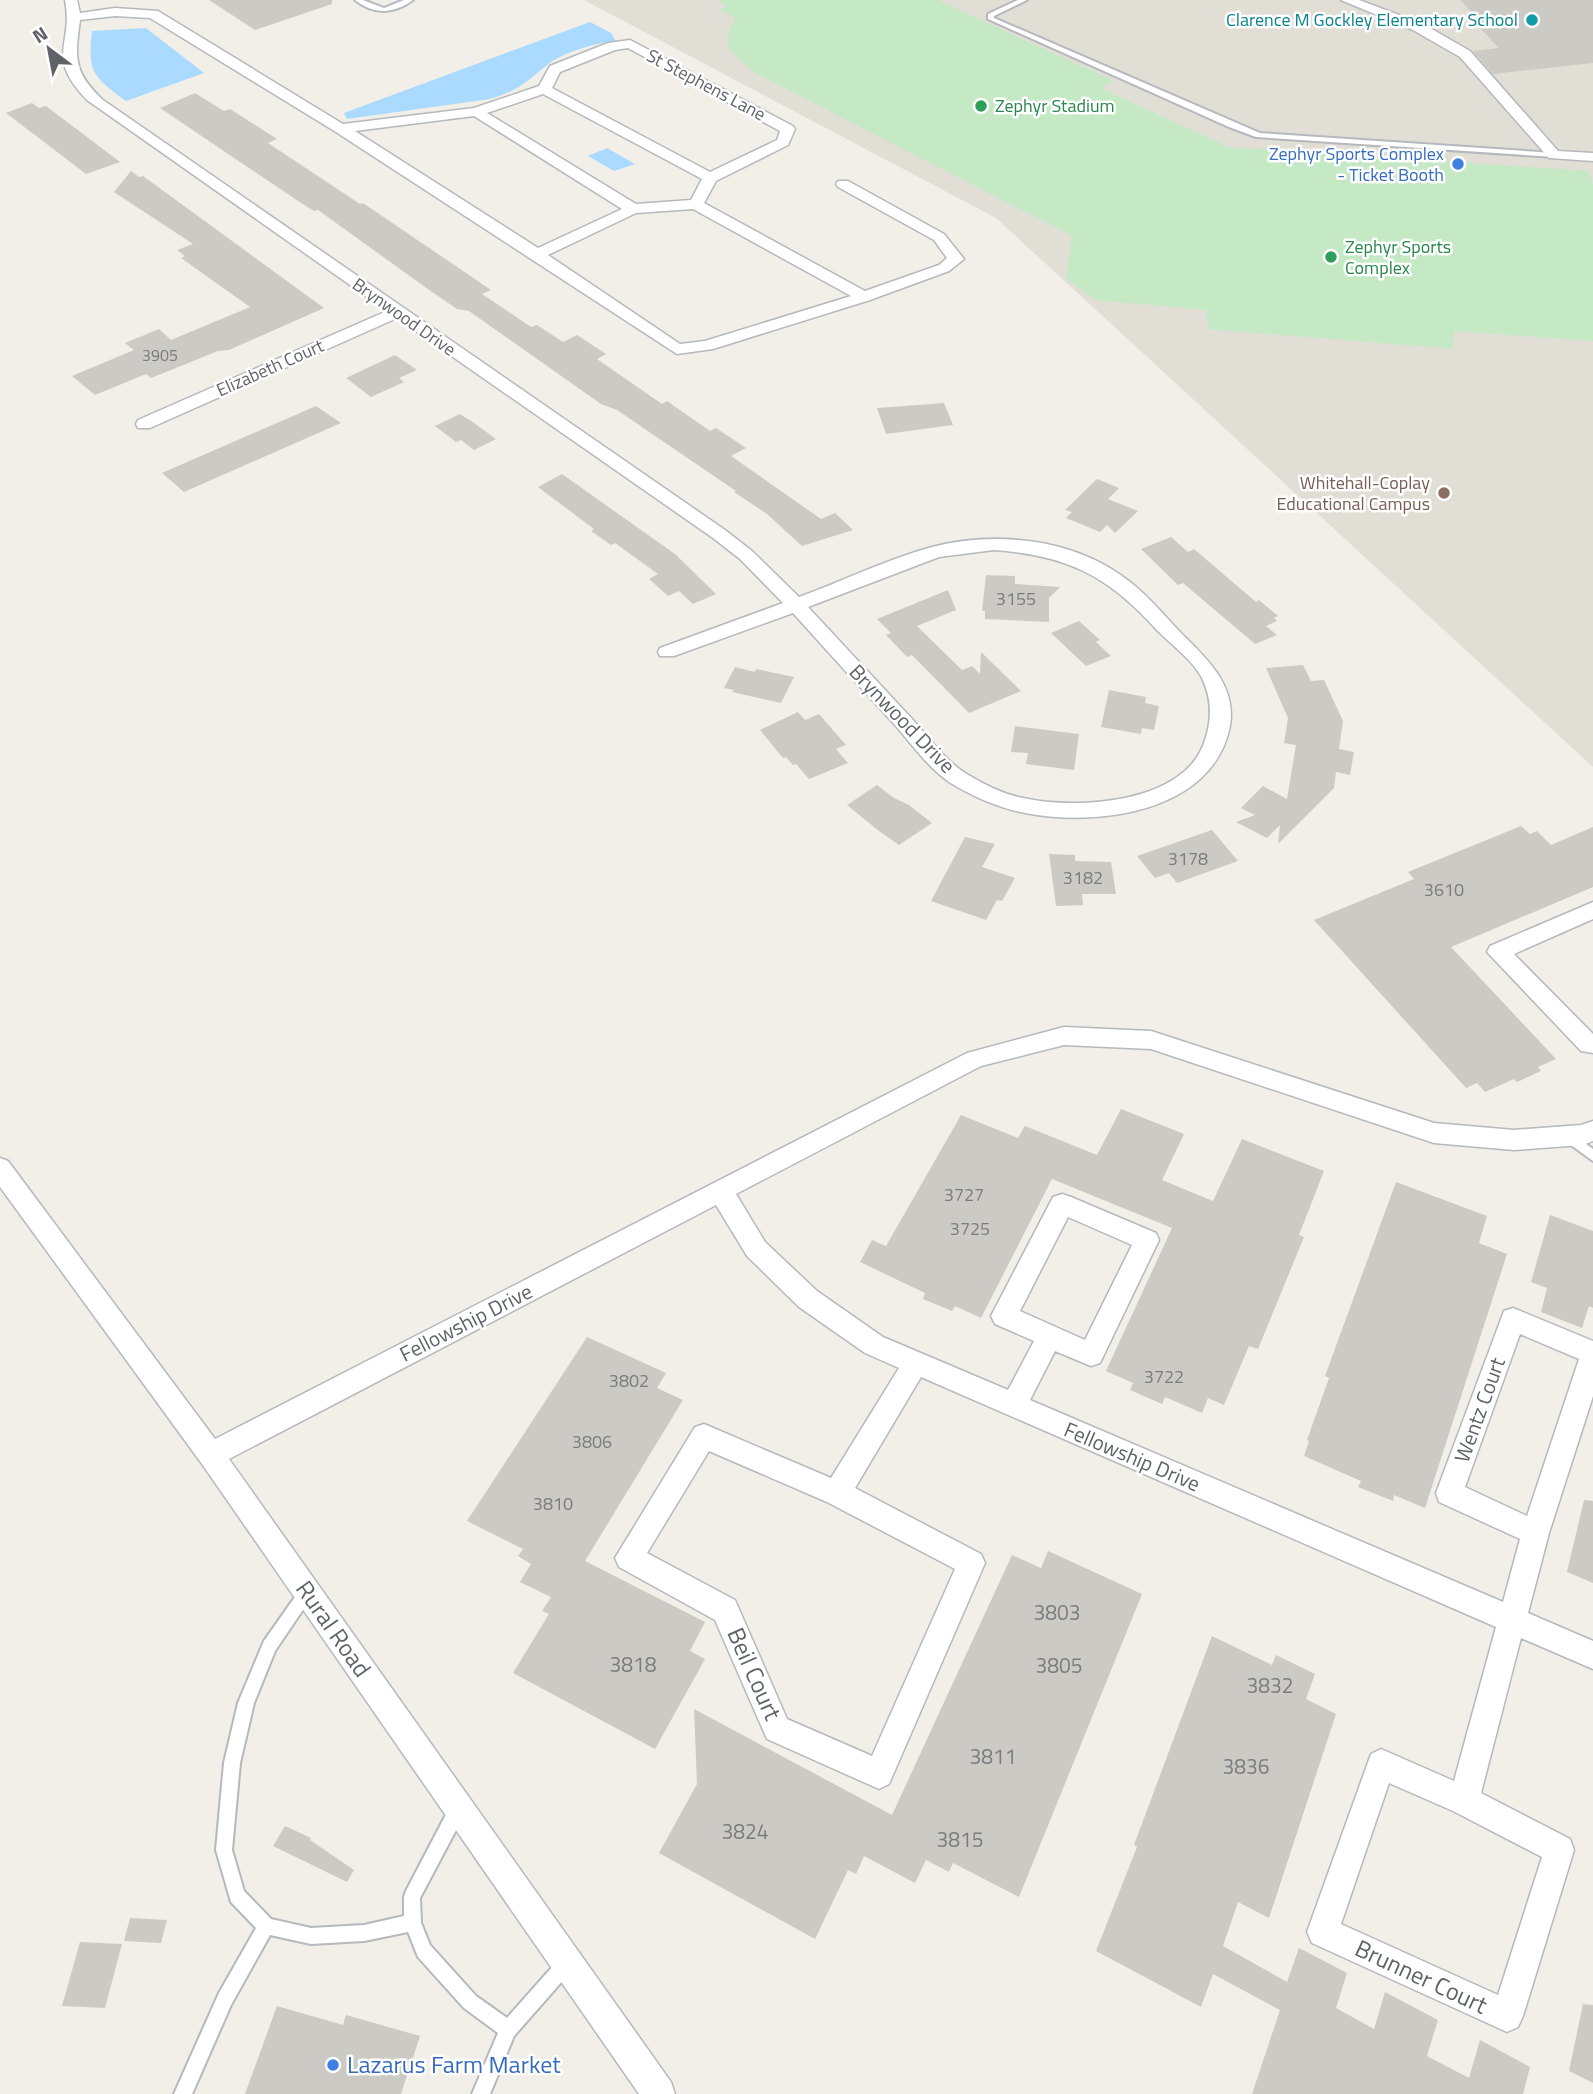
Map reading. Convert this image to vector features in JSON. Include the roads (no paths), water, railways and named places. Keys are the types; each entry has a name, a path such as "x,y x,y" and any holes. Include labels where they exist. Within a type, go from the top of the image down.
{"street":[{"name":"Brynwood Drive","path":"71,0 76,17 68,48 70,64 77,80 92,97 746,555 796,605 947,771 968,785 1023,806 1057,811 1108,810 1139,803 1167,792 1187,779 1205,761 1215,744 1220,726 1221,708 1206,669 1130,591 1104,572 1072,557 1019,545 964,546 936,552 796,605 667,652"},
{"path":"1348,0 1418,27 1465,54 1554,155 1593,157"},
{"path":"76,17 115,12 153,14 341,129 537,254 677,349 707,346 864,297 944,268 956,259 939,237 843,184"},
{"name":"St Stephens Lane","path":"341,129 475,112 544,89 555,69 613,46 630,44 788,129 783,142 709,178"},
{"path":"544,89 709,178 696,204"},
{"path":"475,112 633,209"},
{"path":"537,254 633,209 696,204 864,297"},
{"name":"Elizabeth Court","path":"144,424 397,312"},
{"path":"1593,910 1498,951 1589,1045 1593,1043"},
{"name":"Fellowship Drive","path":"211,1455 975,1059 1064,1036 1151,1040 1434,1133 1514,1140 1568,1136 1593,1131"},
{"name":"Rural Road","path":"0,1168 211,1455 659,2094"},
{"name":"Fellowship Drive","path":"721,1191 756,1249 808,1299 874,1345 1593,1656"},
{"path":"1062,1204 1147,1240 1091,1355 1050,1336 1004,1316 1062,1204"},
{"name":"Wentz Court","path":"1514,1621 1535,1533 1593,1354 1513,1319 1449,1493 1535,1533"},
{"path":"1013,1406 1050,1336"},
{"path":"837,1493 916,1363"},
{"name":"Beil Court","path":"704,1436 837,1493 971,1563 879,1774 777,1729 725,1610 629,1558 704,1436"},
{"path":"1464,1800 1514,1621"},
{"name":"Brunner Court","path":"1381,1764 1464,1800 1559,1850 1507,2016 1323,1932 1381,1764"}],"lane":[{"path":"358,0 377,11 390,10 410,0"},
{"path":"1024,0 990,15 991,19 1259,135 1554,155"},
{"path":"1568,1136 1593,1156"},
{"path":"307,1592 269,1646 246,1703 233,1763 224,1850 237,1896 266,1926 311,1936 364,1933 413,1922"},
{"path":"459,1809 412,1897 413,1922 424,1951 470,2002 508,2030"},
{"path":"183,2094 225,1999 266,1926"},
{"path":"481,2094 508,2030 567,1963"}],"water":[{"path":"590,22 611,33 616,41 589,46 562,56 521,85 500,96 347,119 344,113"},
{"path":"146,28 204,73 126,101 106,86 95,73 91,56 92,31"},
{"path":"607,148 635,164 614,171 588,156"}],"place":[{"name":"Clarence M Gockley Elementary School","path":"1532,20"},
{"name":"Zephyr Stadium","path":"981,106"},
{"name":"Zephyr Sports Complex - Ticket Booth","path":"1458,164"},
{"name":"Zephyr Sports Complex","path":"1331,257"},
{"name":"Whitehall-Coplay Educational Campus","path":"1444,493"},
{"name":"Lazarus Farm Market","path":"333,2065"}]}
